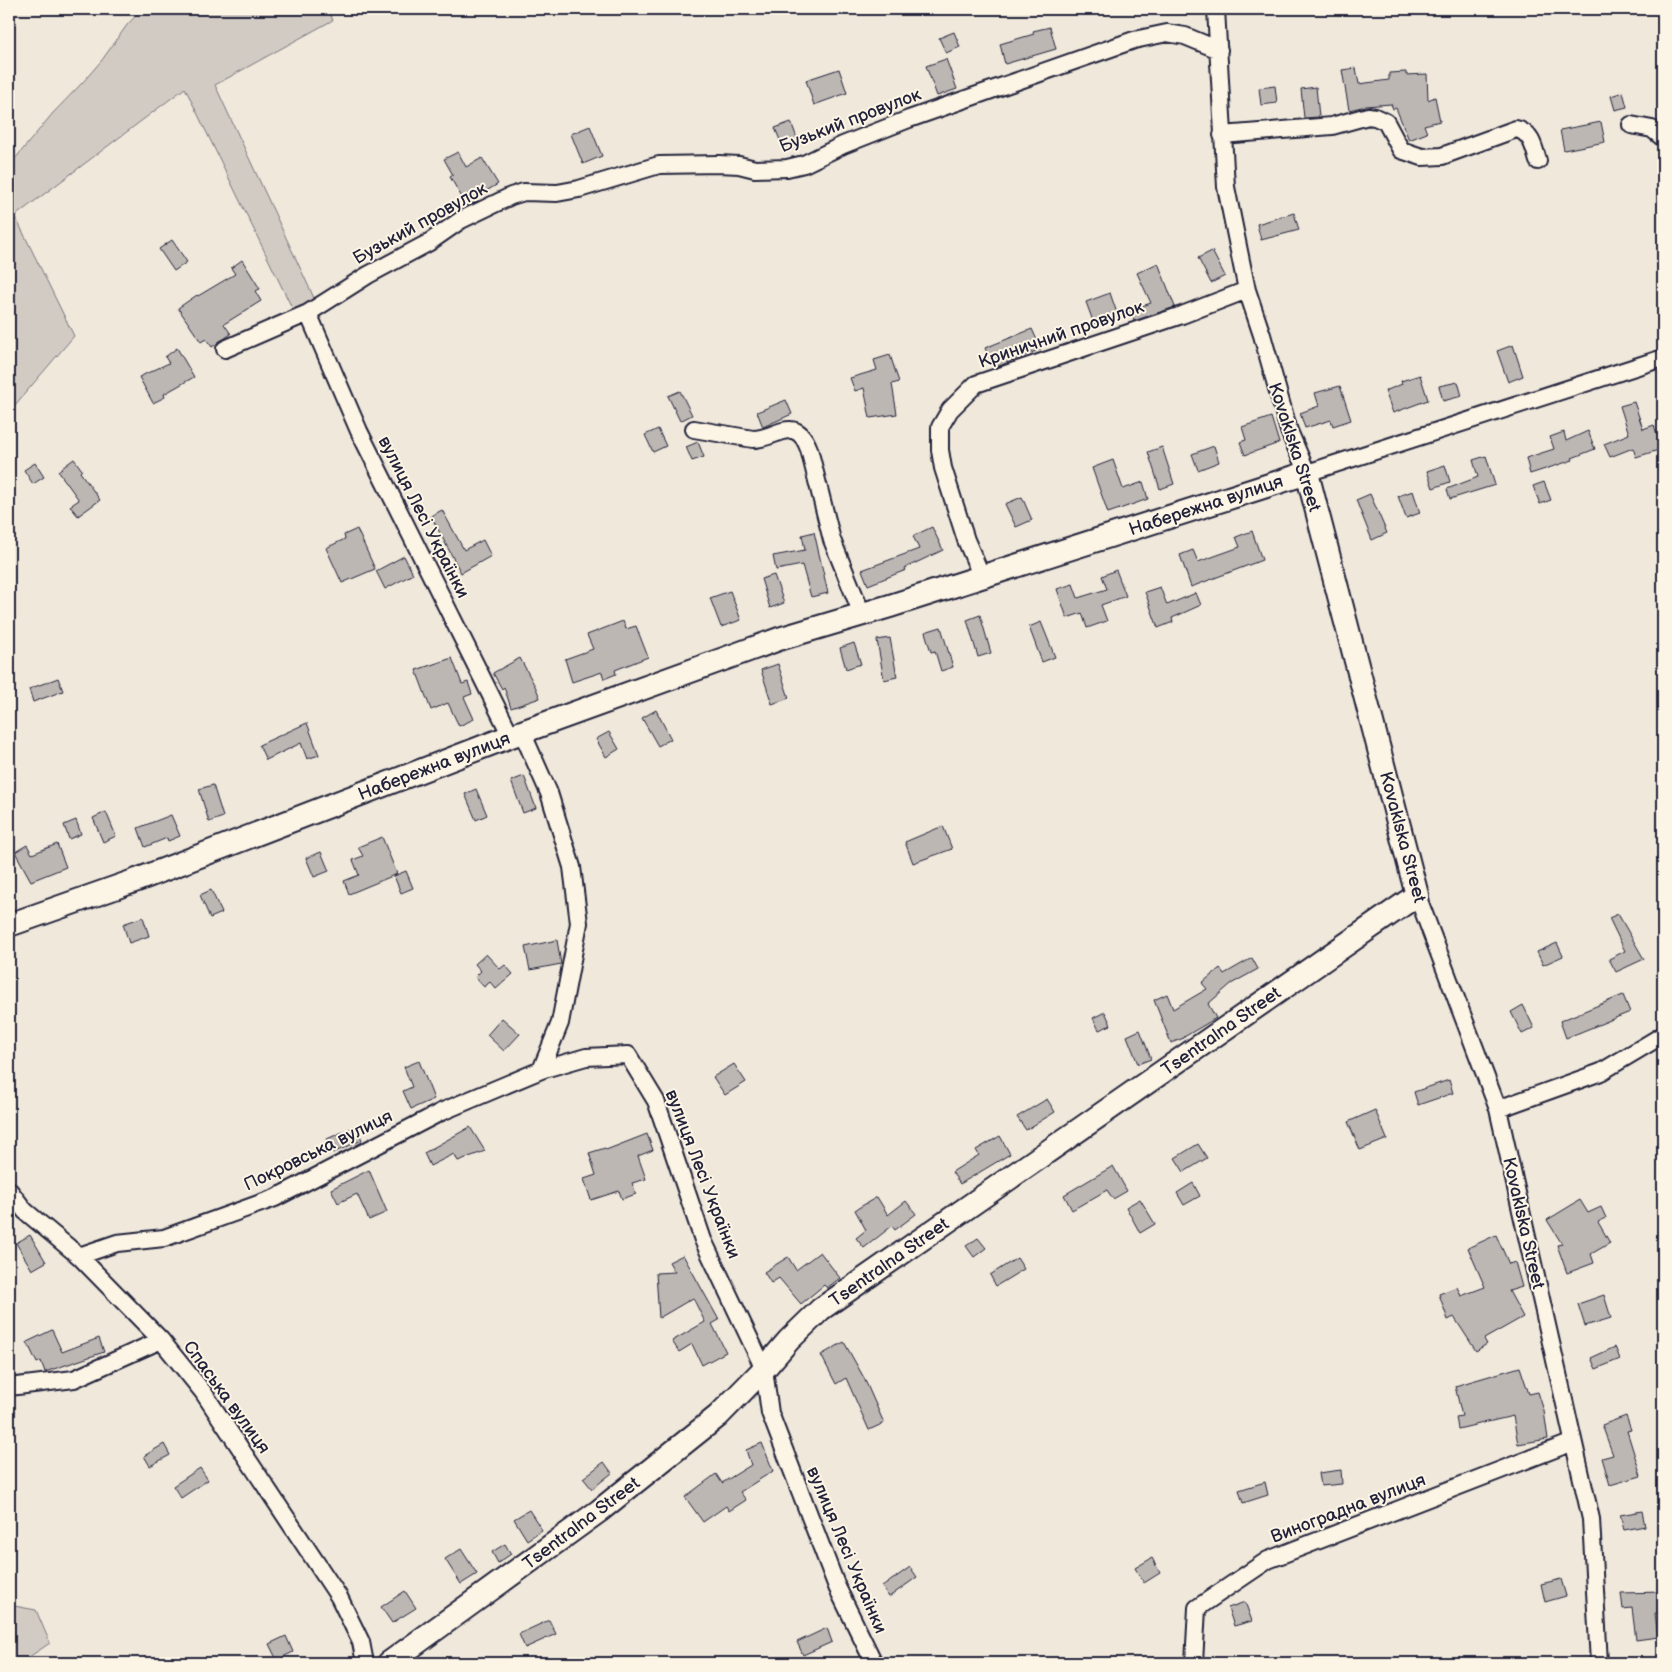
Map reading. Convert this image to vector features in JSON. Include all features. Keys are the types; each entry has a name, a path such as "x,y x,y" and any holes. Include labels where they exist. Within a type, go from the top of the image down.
{"street":[{"name":"Kovaklska Street","path":"1216,9 1226,187 1247,290 1262,335 1289,431 1307,473 1417,895 1498,1109 1591,1519 1600,1663"},
{"name":"Бузький провулок","path":"225,349 308,312 368,275 428,242 461,220 497,202 524,192 557,193 579,189 659,165 718,164 739,165 754,169 787,168 804,164 844,145 909,119 1134,40 1167,33 1185,36 1219,50"},
{"path":"1222,135 1332,126 1368,116 1386,122 1401,150 1415,155 1442,156 1516,129 1526,133 1538,161"},
{"path":"1630,125 1652,129 1663,138"},
{"name":"Криничний провулок","path":"982,576 966,540 943,468 940,450 940,427 950,410 976,384 1182,315 1247,290"},
{"name":"вулиця Лесі Українки","path":"308,312 359,431 517,734 550,793 572,867 579,923 560,1023 541,1070"},
{"name":"Набережна вулиця","path":"9,925 137,880 517,734 779,639 1307,473 1663,358"},
{"path":"694,429 753,439 762,439 782,430 793,430 805,438 812,458 832,540 862,614"},
{"name":"Tsentralna Street","path":"389,1663 599,1511 718,1416 764,1369 789,1340 821,1309 1417,895"},
{"path":"1498,1109 1600,1072 1663,1035"},
{"name":"вулиця Лесі Українки","path":"541,1070 586,1057 628,1055 656,1101 703,1240 764,1369 770,1413 837,1587 874,1663"},
{"name":"Покровська вулиця","path":"78,1256 117,1244 164,1238 275,1198 366,1149 441,1112 541,1070"},
{"name":"Спаська вулиця","path":"9,1190 25,1211 78,1256 161,1340 203,1392 339,1597 361,1642 365,1663"},
{"path":"9,1388 74,1379 161,1340"},
{"name":"Виноградна вулиця","path":"1194,1663 1197,1608 1268,1560 1573,1442"}],"shaded area":[{"path":"142,9 327,9 333,20 215,85 315,300 293,310 185,88 15,216 74,336 9,412 9,166 53,113 102,60 127,25"},
{"path":"9,1605 36,1610 50,1643 20,1663 9,1663"}],"building":[{"path":"1050,27 1056,49 1005,64 1000,44 1034,34 1033,31"},
{"path":"954,32 960,47 946,53 939,38"},
{"path":"946,59 957,89 937,96 926,66"},
{"path":"1356,68 1359,84 1389,80 1389,73 1406,72 1406,75 1427,74 1428,100 1435,97 1440,121 1424,125 1427,133 1409,140 1396,108 1393,109 1391,104 1366,106 1349,110 1342,70"},
{"path":"839,69 847,93 814,105 806,80"},
{"path":"1275,86 1277,103 1261,105 1259,88"},
{"path":"1316,87 1319,117 1304,118 1301,89"},
{"path":"1623,92 1627,107 1615,110 1611,96"},
{"path":"791,122 800,146 785,152 775,128"},
{"path":"1601,122 1605,142 1564,150 1560,130"},
{"path":"590,126 602,156 583,164 571,134"},
{"path":"458,152 466,167 482,158 498,184 476,197 478,201 467,206 450,177 453,175 444,159"},
{"path":"1294,213 1299,230 1261,240 1257,224"},
{"path":"172,240 187,262 174,271 159,249"},
{"path":"1212,251 1225,276 1211,283 1198,258"},
{"path":"242,260 260,289 255,291 261,301 224,324 231,334 212,347 206,339 201,342 178,308 235,274 231,268"},
{"path":"1158,263 1175,307 1134,321 1130,310 1151,303 1137,273"},
{"path":"1110,293 1118,316 1094,324 1086,302"},
{"path":"1032,329 1041,349 994,368 985,348"},
{"path":"1513,345 1523,376 1508,382 1497,351"},
{"path":"177,348 194,377 164,394 165,397 153,403 139,377 169,363 165,357"},
{"path":"890,355 899,382 892,384 897,414 870,418 864,388 855,391 850,378 877,370 874,360"},
{"path":"1420,375 1428,400 1393,413 1385,391 1402,384 1401,381"},
{"path":"1458,382 1462,396 1443,401 1439,386"},
{"path":"1340,386 1351,420 1333,426 1331,420 1305,428 1300,413 1319,406 1315,393"},
{"path":"680,391 692,415 680,421 668,396"},
{"path":"786,400 792,414 763,427 757,412"},
{"path":"1634,402 1643,429 1654,425 1662,449 1636,457 1633,448 1610,457 1604,444 1629,434 1620,406"},
{"path":"1271,417 1279,443 1245,455 1240,442 1246,440 1242,427"},
{"path":"658,429 666,446 653,452 645,435"},
{"path":"1588,431 1595,449 1572,458 1573,460 1530,474 1526,458 1554,449 1550,437 1564,432 1566,441"},
{"path":"698,442 704,457 692,461 686,447"},
{"path":"1214,446 1219,462 1198,470 1192,454"},
{"path":"1162,447 1174,484 1160,489 1148,452"},
{"path":"1486,456 1495,485 1450,499 1447,489 1478,477 1473,460"},
{"path":"74,459 82,470 80,472 100,500 78,516 70,506 79,500 58,471"},
{"path":"1113,460 1123,489 1143,482 1148,499 1108,513 1092,468"},
{"path":"35,463 44,477 33,484 24,470"},
{"path":"1445,465 1450,482 1433,488 1427,471"},
{"path":"1544,482 1551,500 1540,504 1533,486"},
{"path":"1413,491 1420,513 1406,518 1398,496"},
{"path":"1370,494 1387,533 1372,540 1356,500"},
{"path":"1022,497 1032,520 1016,527 1005,504"},
{"path":"442,510 464,550 483,540 491,556 461,573 431,516"},
{"path":"932,527 943,550 905,568 906,570 868,585 862,570 919,549 913,536"},
{"path":"357,529 375,569 342,583 326,548 345,539 344,535"},
{"path":"1252,531 1262,560 1191,587 1180,555 1193,550 1198,562 1240,547 1236,537"},
{"path":"814,532 828,593 811,597 802,565 776,570 773,556 805,550 802,535"},
{"path":"404,556 413,574 385,589 376,571"},
{"path":"1116,570 1126,596 1101,605 1107,621 1087,628 1082,613 1067,618 1057,589 1073,584 1078,598 1107,589 1102,576"},
{"path":"774,575 784,603 770,608 761,579"},
{"path":"1160,587 1167,605 1196,593 1201,605 1172,618 1173,622 1158,628 1145,592"},
{"path":"730,591 741,620 721,627 710,598"},
{"path":"980,615 991,653 978,657 967,620"},
{"path":"623,621 626,629 636,626 648,657 615,670 616,674 604,679 602,672 572,682 565,659 593,649 587,635"},
{"path":"1041,622 1055,657 1042,662 1029,627"},
{"path":"941,627 953,667 941,671 935,651 931,652 925,632"},
{"path":"890,638 897,677 884,680 877,640"},
{"path":"854,643 861,664 846,669 840,648"},
{"path":"452,658 462,684 468,682 472,694 464,697 474,719 459,726 448,703 431,710 416,670"},
{"path":"520,658 540,698 511,708 504,687 502,689 493,673"},
{"path":"778,664 789,698 772,704 761,670"},
{"path":"58,678 63,691 33,702 29,689"},
{"path":"656,710 671,739 658,746 642,718"},
{"path":"307,723 319,755 307,759 301,743 266,760 259,745"},
{"path":"609,732 619,749 606,757 596,739"},
{"path":"524,776 536,808 523,813 511,781"},
{"path":"213,785 223,817 209,822 199,789"},
{"path":"476,789 487,815 476,820 465,794"},
{"path":"106,812 116,836 103,842 93,818"},
{"path":"171,815 180,836 168,841 167,838 145,847 138,828"},
{"path":"76,820 81,834 69,839 64,825"},
{"path":"943,826 952,849 913,863 905,842"},
{"path":"382,837 397,874 349,894 344,881 359,875 353,860 363,856 358,847"},
{"path":"57,844 66,867 31,881 15,852 27,845 32,854"},
{"path":"321,852 329,871 314,877 306,858"},
{"path":"406,871 413,888 401,893 394,876"},
{"path":"211,890 222,913 210,918 200,895"},
{"path":"1618,914 1644,959 1616,972 1609,959 1625,951 1609,918"},
{"path":"143,917 149,936 129,943 123,924"},
{"path":"557,940 561,964 530,970 525,947"},
{"path":"1557,943 1563,956 1543,965 1537,952"},
{"path":"486,954 500,969 505,965 513,974 496,989 490,982 484,987 475,977 481,971 475,964"},
{"path":"1252,958 1258,969 1231,984 1208,1004 1216,1018 1184,1038 1171,1043 1154,1000 1167,994 1173,1009 1207,989 1202,983 1220,968 1224,974"},
{"path":"1623,995 1630,1012 1566,1038 1560,1021"},
{"path":"1523,1005 1534,1028 1522,1034 1511,1012"},
{"path":"1105,1012 1111,1025 1099,1030 1093,1018"},
{"path":"502,1018 520,1034 504,1051 487,1035"},
{"path":"1140,1030 1151,1059 1138,1064 1127,1036"},
{"path":"419,1061 434,1099 411,1109 403,1091 412,1087 404,1067"},
{"path":"734,1064 746,1082 725,1095 713,1077"},
{"path":"1449,1080 1453,1093 1418,1105 1414,1092"},
{"path":"1047,1099 1055,1112 1026,1130 1017,1117"},
{"path":"1375,1110 1387,1139 1360,1150 1348,1122"},
{"path":"356,1126 362,1140 333,1153 327,1139"},
{"path":"470,1127 485,1151 458,1161 454,1154 430,1166 424,1153"},
{"path":"647,1134 653,1150 638,1156 646,1179 632,1183 636,1194 622,1199 619,1191 591,1200 584,1179 596,1175 589,1153 605,1148 606,1150"},
{"path":"1000,1136 1010,1154 960,1184 952,1172 979,1155 976,1150"},
{"path":"1198,1144 1207,1158 1184,1172 1175,1158"},
{"path":"1113,1166 1127,1191 1113,1199 1107,1190 1072,1210 1064,1195"},
{"path":"369,1170 387,1212 369,1220 357,1194 338,1203 331,1189"},
{"path":"1193,1183 1200,1196 1184,1205 1177,1193"},
{"path":"877,1197 888,1215 906,1201 916,1214 895,1230 892,1226 864,1248 856,1238 866,1230 855,1210"},
{"path":"1140,1199 1155,1224 1140,1233 1126,1207"},
{"path":"1580,1200 1588,1213 1601,1207 1606,1218 1598,1222 1610,1243 1591,1254 1594,1263 1567,1273 1557,1245 1562,1244 1547,1220"},
{"path":"30,1235 46,1262 32,1270 16,1243"},
{"path":"1496,1235 1509,1264 1515,1262 1522,1287 1509,1291 1523,1317 1484,1339 1487,1344 1476,1351 1454,1317 1448,1320 1439,1294 1457,1287 1461,1296 1485,1287 1468,1248"},
{"path":"978,1238 986,1248 974,1257 966,1246"},
{"path":"820,1252 840,1278 827,1288 824,1285 801,1304 779,1278 771,1283 764,1272 788,1257 796,1270"},
{"path":"683,1255 719,1320 712,1324 726,1352 702,1365 692,1344 679,1352 672,1341 705,1322 693,1298 659,1318 656,1273 675,1272 669,1262"},
{"path":"1017,1258 1024,1269 996,1286 990,1275"},
{"path":"1604,1295 1611,1318 1585,1326 1578,1304"},
{"path":"52,1330 62,1352 99,1338 104,1352 45,1372 41,1361 37,1363 27,1342"},
{"path":"844,1342 864,1378 884,1423 869,1430 846,1378 836,1384 821,1355"},
{"path":"1615,1347 1620,1359 1596,1369 1591,1358"},
{"path":"1520,1367 1529,1394 1538,1392 1544,1411 1548,1439 1518,1444 1513,1416 1458,1429 1456,1417 1462,1416 1455,1386"},
{"path":"1626,1416 1631,1430 1627,1431 1641,1476 1610,1485 1602,1458 1613,1455 1602,1425"},
{"path":"762,1443 773,1471 740,1492 746,1500 729,1511 726,1506 703,1522 685,1497 716,1474 722,1483 751,1465 746,1450"},
{"path":"164,1444 170,1455 150,1466 144,1456"},
{"path":"604,1462 612,1473 592,1489 583,1478"},
{"path":"200,1468 208,1480 181,1498 173,1486"},
{"path":"1341,1470 1342,1484 1321,1486 1319,1473"},
{"path":"1265,1482 1268,1495 1243,1503 1239,1490"},
{"path":"529,1510 542,1530 527,1540 514,1519"},
{"path":"1642,1511 1645,1526 1624,1530 1620,1515"},
{"path":"505,1544 511,1554 498,1563 492,1552"},
{"path":"461,1549 477,1574 461,1584 445,1559"},
{"path":"1152,1558 1160,1573 1144,1583 1135,1568"},
{"path":"910,1567 917,1577 889,1597 882,1587"},
{"path":"1561,1579 1566,1596 1545,1602 1541,1584"},
{"path":"405,1591 416,1608 392,1623 381,1607"},
{"path":"1663,1592 1661,1613 1655,1613 1658,1637 1636,1640 1632,1608 1623,1609 1621,1593"},
{"path":"1245,1602 1252,1621 1234,1626 1228,1608"},
{"path":"549,1620 556,1634 525,1648 519,1634"},
{"path":"827,1628 832,1642 803,1655 797,1642"},
{"path":"286,1636 293,1652 277,1660 269,1644"}]}
